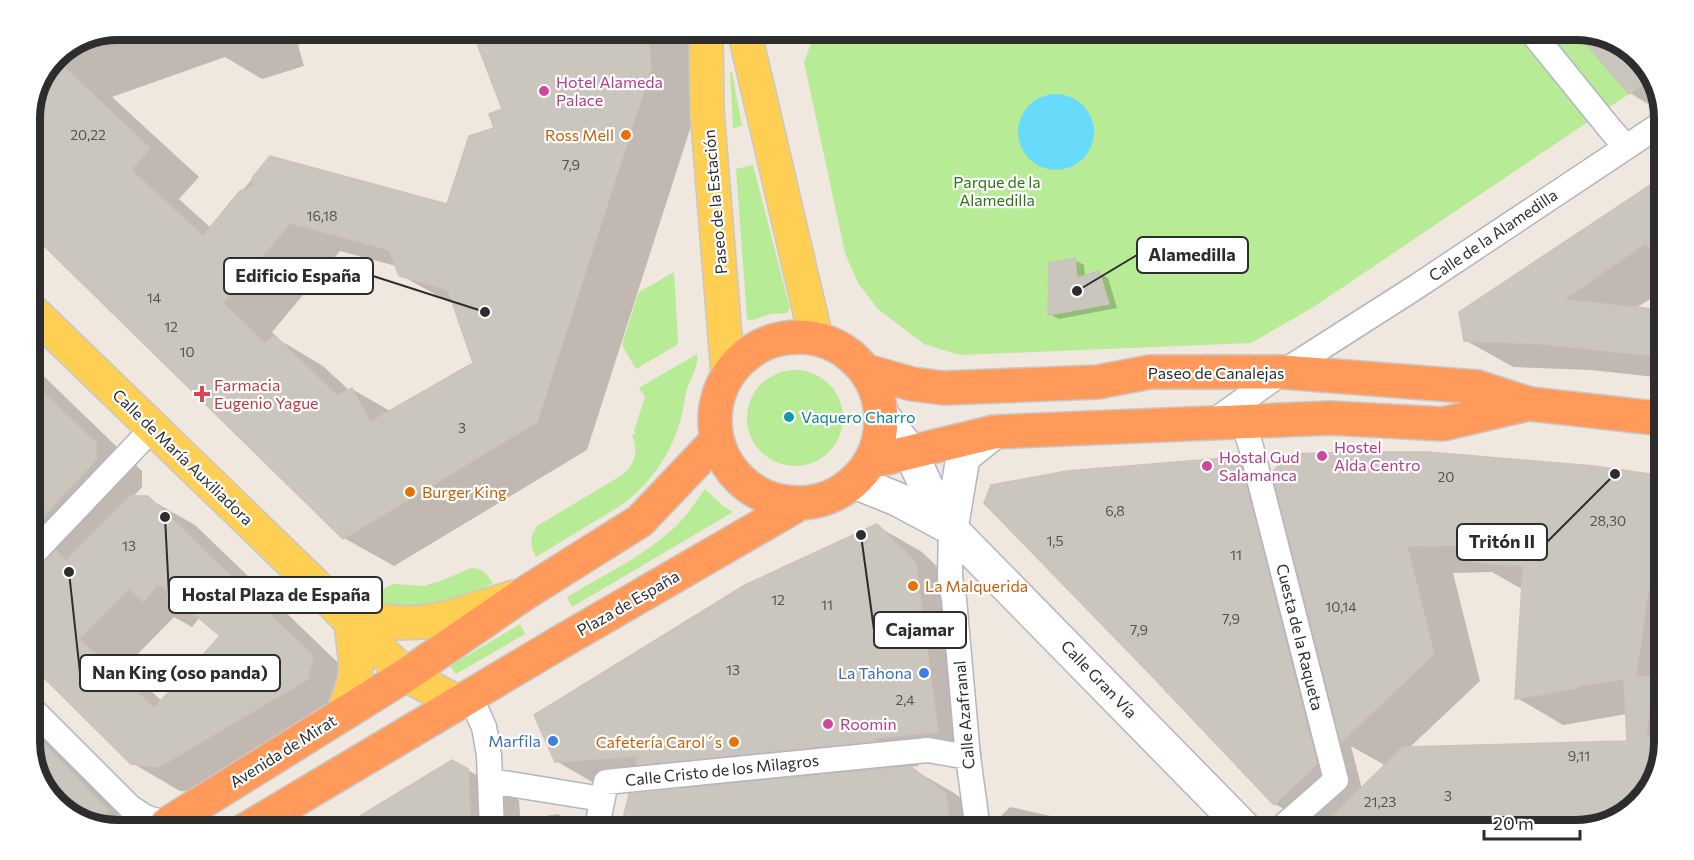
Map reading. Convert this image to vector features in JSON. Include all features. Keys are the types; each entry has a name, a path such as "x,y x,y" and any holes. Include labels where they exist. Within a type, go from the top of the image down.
{"highway":[{"name":"Plaza de España","path":"782,338 816,338 844,350 866,371 879,400 882,415 880,439 863,472 838,494 820,501 799,504 771,500 746,486 727,465 717,440 715,406 728,375 750,351 782,338"},
{"name":"Paseo de Canalejas","path":"866,371 912,384 944,388 1098,382 1150,372 1283,372 1326,362 1477,387 1530,404 1653,418"},
{"name":"Paseo de Canalejas","path":"863,472 911,453 994,432 1330,418 1443,424 1530,404"},
{"path":"406,675 527,592 640,521 717,440"},
{"name":"Plaza de España","path":"465,700 799,504"},
{"name":"Avenida de Mirat","path":"176,820 406,675"},
{"path":"262,820 465,700"}],"main road":[{"name":"Paseo de la Estación","path":"706,40 707,110 728,375"},
{"path":"746,40 816,338"},
{"name":"Calle de María Auxiliadora","path":"41,320 406,675 465,700"},
{"name":"Calle Gran Vía","path":"882,415 911,453 926,486 951,529 1236,820"},
{"path":"951,529 963,458 994,432"},
{"name":"Calle Gran Vía","path":"863,472 897,499 951,529"},
{"name":"Calle de María Auxiliadora","path":"343,614 390,622 438,621 527,592"},
{"path":"343,614 356,666 354,682 343,714"}],"street":[{"path":"1538,40 1626,147"},
{"name":"Calle de la Alamedilla","path":"1326,362 1425,280 1653,129"},
{"path":"1211,423 1283,372"},
{"name":"Cuesta de la Raqueta","path":"1243,422 1336,780 1290,820"},
{"path":"41,545 153,428"},
{"name":"Calle Azafranal","path":"951,529 950,578 977,820"},
{"path":"465,700 484,727 489,756 492,820"},
{"path":"41,718 130,807 151,820"},
{"name":"Calle Cristo de los Milagros","path":"602,799 606,782 928,750 968,758"},
{"path":"491,781 602,799 597,820"}],"green space":[{"name":"Parque de la Alamedilla","path":"812,40 1576,40 1583,41 1629,94 1312,308 1251,343 960,355 924,344 878,309 858,283 845,253 804,62"},
{"path":"730,72 732,72 742,126 733,128"},
{"path":"753,165 790,308 787,313 771,314 748,320 736,169"},
{"path":"674,272 677,345 636,369 622,345 638,294"},
{"path":"697,354 696,367 687,389 675,437 664,459 650,479 623,504 536,557 531,541 537,526 622,475 630,467 635,457 632,435 636,433 634,431 645,397 639,388"},
{"path":"795,370 813,373 829,384 840,400 843,418 840,436 829,452 813,463 795,466 777,463 761,452 750,436 747,418 750,400 761,384 777,373"},
{"path":"705,489 733,512 572,607 567,597 661,539 682,520"},
{"path":"471,568 484,572 493,583 458,603 399,610 371,599 393,584 424,586"},
{"path":"520,624 525,634 456,674 450,666"}],"water":[{"path":"1056,94 1071,97 1083,105 1091,117 1094,132 1091,147 1083,159 1071,167 1056,170 1041,167 1029,159 1021,147 1018,132 1021,117 1029,105 1041,97"}],"building":[{"path":"476,40 649,40 651,69 537,422 343,539 41,243 41,113 43,98 49,84 62,66 150,148 131,170 203,236 240,191 254,186 252,178 270,156 447,204 469,136 494,128 489,114 502,109","holes":["290,223 389,250 399,276 448,290 473,363 370,422 352,388 337,396 274,335 265,344 223,303"]},
{"path":"1583,41 1610,49 1634,67 1645,84 1629,94"},
{"path":"1653,183 1653,253 1646,243 1563,300 1653,309 1653,356 1543,344 1464,341 1459,312"},
{"path":"1075,258 1077,278 1099,271 1109,304 1048,315 1049,263"},
{"path":"41,390 96,443 96,460 41,519"},
{"path":"1428,452 1594,466 1654,475 1654,587 1649,586 1636,676 1653,677 1646,737 1654,737 1654,742 1649,767 1634,793 1610,811 1596,817 1576,820 1328,820 1403,747 1627,741 1624,679 1515,699 1523,566 1472,562 1471,545 1407,546 1434,654 1341,742 1272,473 1287,454"},
{"path":"1237,457 1317,764 1274,805 984,503 991,485 1067,471"},
{"path":"130,496 148,496 313,656 308,679 159,767 131,764 41,675 41,566 56,550 66,561","holes":["158,583 220,636 154,708 79,639 129,589 144,602"]},
{"path":"877,524 916,565 938,732 873,738 877,741 636,765 638,756 555,762 534,715 745,585"},
{"path":"41,741 109,811 102,818 98,817 75,806 60,793 45,767"},
{"path":"452,760 468,769 471,820 353,820"},
{"path":"910,766 946,794 949,820 623,820 629,794"}],"place":[{"name":"Hotel Alameda Palace","path":"544,91"},
{"name":"Ross Mell","path":"626,135"},
{"name":"Alamedilla","path":"1077,291"},
{"name":"Edificio España","path":"485,312"},
{"name":"Farmacia Eugenio Yague","path":"202,394"},
{"name":"Vaquero Charro","path":"789,417"},
{"name":"Hostel Alda Centro","path":"1322,456"},
{"name":"Hostal Gud Salamanca","path":"1207,466"},
{"name":"Tritón II","path":"1615,474"},
{"name":"Burger King","path":"410,492"},
{"name":"Hostal Plaza de España","path":"165,517"},
{"name":"Cajamar","path":"861,535"},
{"name":"Nan King (oso panda)","path":"69,572"},
{"name":"La Malquerida","path":"913,586"},
{"name":"La Tahona","path":"924,673"},
{"name":"Roomin","path":"828,724"},
{"name":"Marfila","path":"553,741"},
{"name":"Cafetería Carol´s","path":"734,742"}]}
